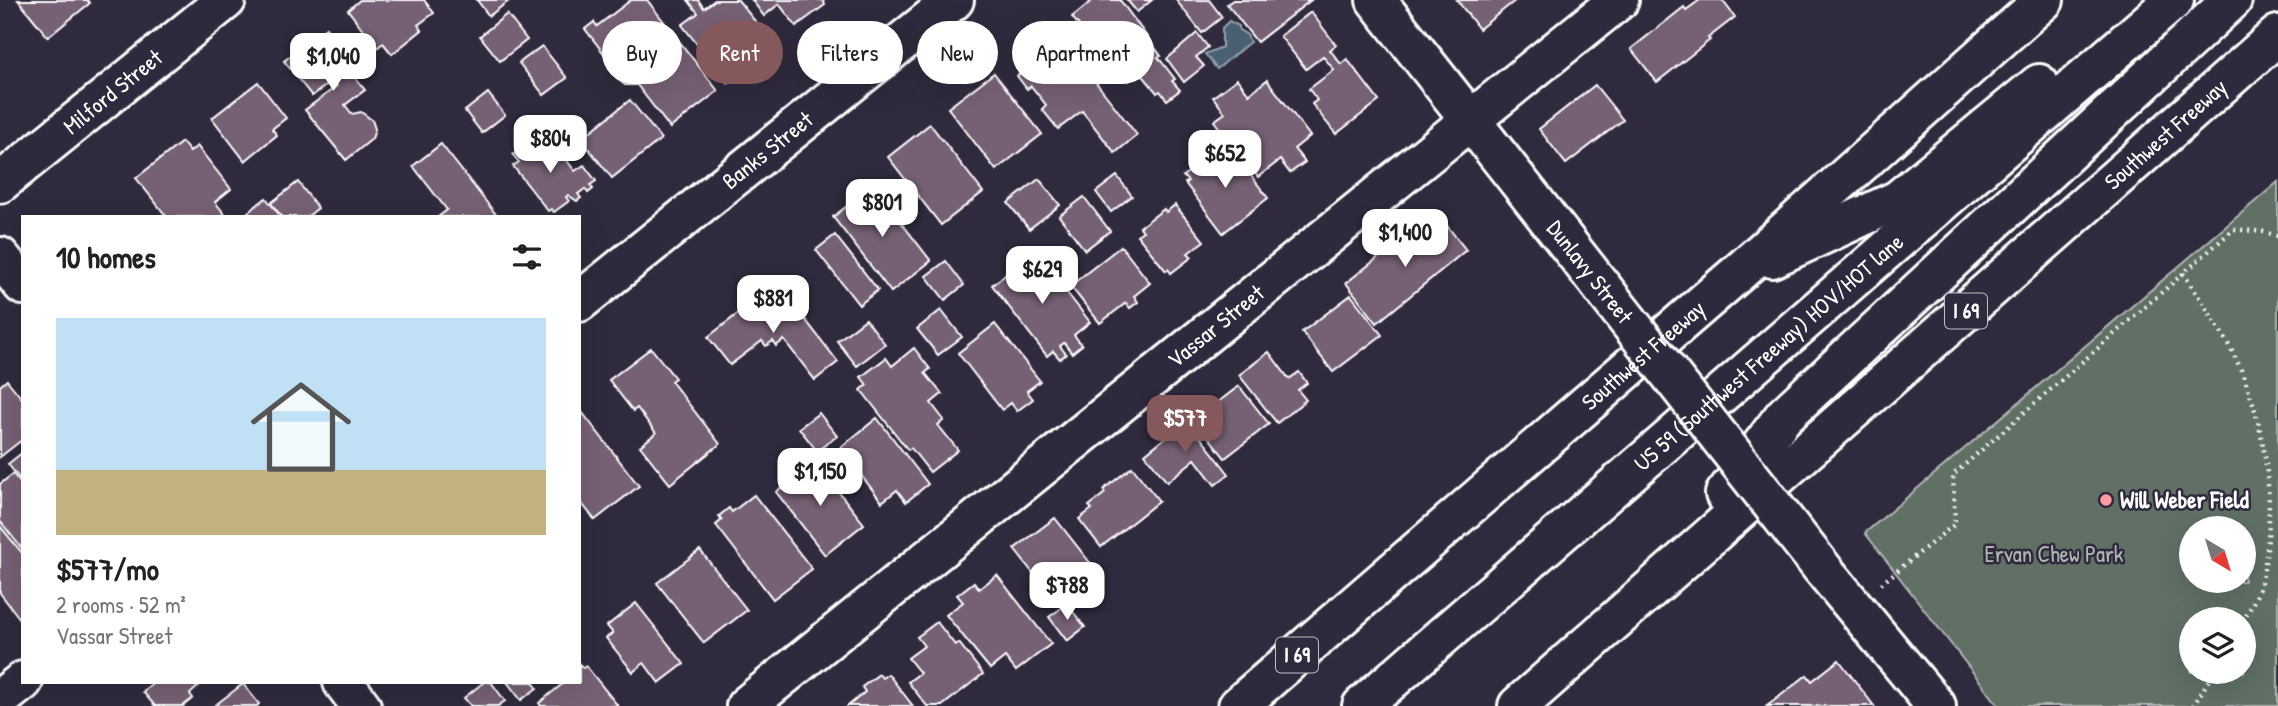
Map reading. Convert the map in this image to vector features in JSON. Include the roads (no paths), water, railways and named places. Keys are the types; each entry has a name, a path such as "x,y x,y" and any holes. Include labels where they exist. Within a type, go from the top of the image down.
{"main road":[{"name":"Milford Street","path":"0,183 226,0"},
{"name":"Banks Street","path":"581,300 954,0"},
{"name":"Dunlavy Street","path":"1376,0 1822,568 1936,706"},
{"name":"Vassar Street","path":"746,706 1619,0"},
{"name":"Southwest Freeway","path":"1238,706 1737,274 2044,0"},
{"path":"1737,274 1898,200 2141,0"},
{"name":"US 59 (Southwest Freeway) HOV/HOT lane","path":"1362,706 2174,0"},
{"path":"1654,587 1784,416 2232,0"},
{"name":"Southwest Freeway","path":"1518,706 2278,35"},
{"path":"0,257 21,283"},
{"path":"0,699 21,683"},
{"path":"345,684 362,706"}],"water":[{"path":"1229,21 1239,26 1239,30 1247,35 1250,42 1217,69 1205,54 1222,47 1222,28"}],"place":[{"name":"Will Weber Field","path":"2106,500"}],"park label":[{"name":"Ervan Chew Park","path":"2054,554"}]}
